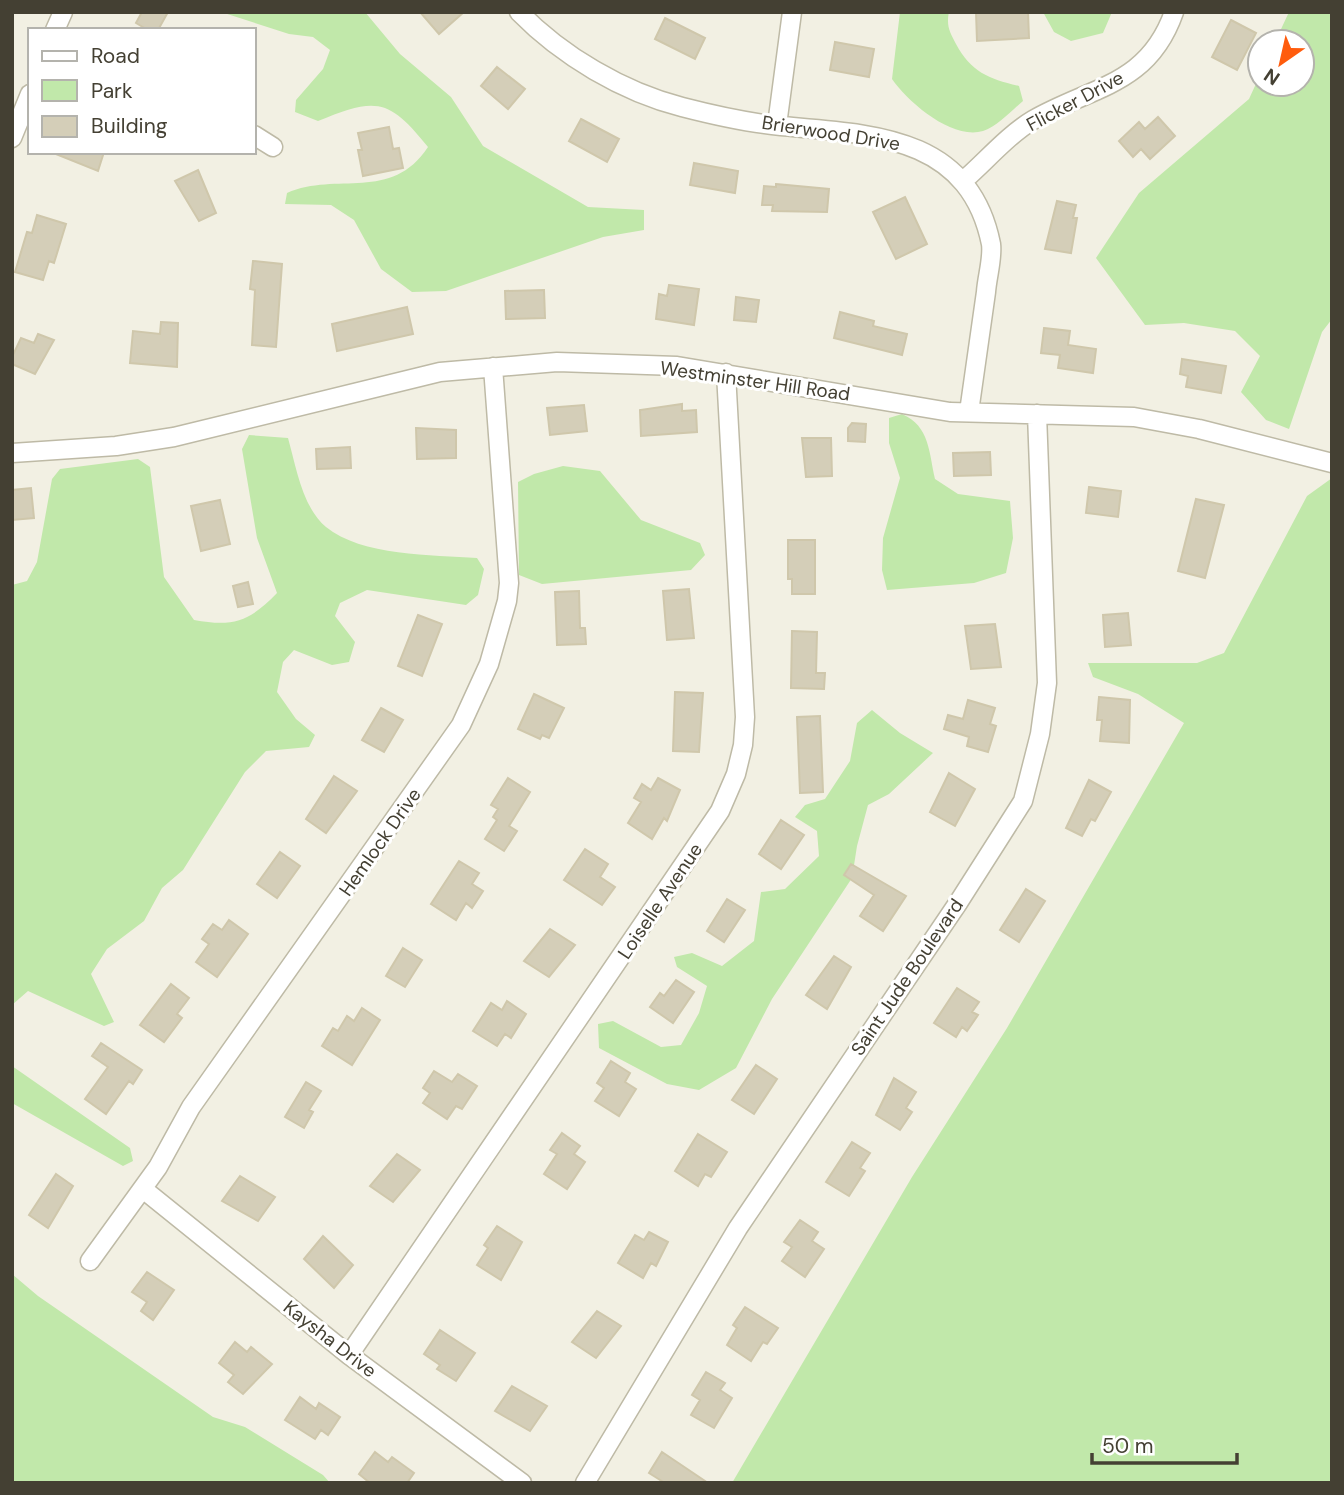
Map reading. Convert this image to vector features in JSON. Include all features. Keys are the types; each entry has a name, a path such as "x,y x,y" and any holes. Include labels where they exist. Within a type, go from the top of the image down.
{"street":[{"path":"56,28 63,12"},
{"name":"Brierwood Drive","path":"519,12 563,50 629,88 681,107 778,125 842,130 900,140 937,158 963,181 981,211 992,247 969,412"},
{"path":"778,125 792,12"},
{"name":"Flicker Drive","path":"963,181 1031,121 1104,87 1144,64 1168,30 1174,12"},
{"path":"12,138 28,99"},
{"path":"256,136 274,147"},
{"name":"Westminster Hill Road","path":"12,453 116,446 174,437 251,421 336,395 440,372 588,362 677,366 969,412 1134,417 1199,429 1332,463"},
{"name":"Hemlock Drive","path":"90,1261 143,1189 191,1107 461,725 476,695 499,631 509,583 493,367"},
{"name":"Loiselle Avenue","path":"349,1355 554,1059 691,856 729,793 743,745 745,717 726,373"},
{"name":"Saint Jude Boulevard","path":"585,1483 738,1228 958,903 1023,801 1040,734 1047,683 1037,414"},
{"name":"Kaysha Drive","path":"143,1189 349,1355 522,1483"}],"green space":[{"path":"221,12 365,12 400,54 451,97 483,146 588,207 644,210 644,230 603,237 446,291 412,292 381,269 354,220 331,205 285,204 287,193 306,187 362,183 397,175 413,164 428,147 403,119 380,107 354,108 318,121 295,112 296,100 323,69 330,50 313,37 289,34"},
{"path":"900,12 949,12 950,32 962,54 982,73 1019,86 1023,101 999,122 983,131 958,130 932,117 909,99 892,79"},
{"path":"1043,12 1112,12 1103,33 1071,41 1054,32"},
{"path":"1289,12 1332,12 1332,319 1322,332 1289,429 1266,420 1241,392 1260,356 1235,331 1184,323 1145,325 1096,258 1139,193 1249,98 1316,98 1316,28 1282,28"},
{"path":"902,414 911,419 923,433 935,479 958,494 1010,501 1013,538 1006,573 974,583 887,590 882,570 883,538 900,478 889,443 889,418"},
{"path":"249,435 288,438 297,473 311,509 326,527 341,537 378,549 419,555 477,558 484,569 478,595 466,605 367,590 340,603 335,616 355,642 349,662 332,665 294,650 283,662 277,692 296,719 315,735 309,747 266,751 245,772 183,870 162,888 144,921 107,949 91,974 114,1022 104,1026 28,991 12,1005 12,585 27,581 37,562 52,479 60,469 138,459 150,467 164,577 194,620 219,623 240,620 258,610 277,593 257,538 242,449"},
{"path":"563,466 600,471 641,520 700,543 705,555 691,570 542,584 519,575 518,482 534,474"},
{"path":"1332,478 1332,1483 732,1483 912,1177 1007,1028 1184,723 1138,694 1093,677 1088,663 1197,663 1224,653 1307,496"},
{"path":"872,710 900,733 933,753 889,794 868,805 852,878 772,999 736,1068 699,1090 667,1084 599,1048 598,1024 613,1021 661,1047 681,1045 699,1013 707,986 677,967 674,957 692,953 722,966 754,941 761,892 785,889 819,856 817,831 795,817 805,805 825,799 850,761 857,723"},
{"path":"12,1066 130,1148 133,1161 123,1166 12,1103"},
{"path":"12,1274 38,1296 213,1417 245,1427 323,1475 330,1483 12,1483"}],"building":[{"path":"142,12 168,12 159,28 145,28 136,23"},
{"path":"420,12 464,12 439,34"},
{"path":"976,12 1028,12 1029,38 977,41"},
{"path":"665,18 705,38 695,59 655,39"},
{"path":"1231,20 1246,28 1246,52 1237,70 1212,57"},
{"path":"835,42 874,49 869,77 830,70"},
{"path":"497,67 525,89 508,109 481,86"},
{"path":"1158,117 1175,136 1150,159 1141,149 1133,157 1119,141 1139,122 1145,129"},
{"path":"581,119 619,139 607,162 569,141"},
{"path":"389,127 393,149 399,148 403,168 363,176 358,133"},
{"path":"56,154 103,154 98,171"},
{"path":"694,163 738,171 735,193 690,185"},
{"path":"198,170 216,213 199,221 175,181"},
{"path":"776,184 829,189 827,212 772,211 773,205 762,205 764,186 776,187"},
{"path":"905,197 927,244 896,259 873,212"},
{"path":"1057,201 1076,205 1073,218 1077,218 1071,253 1045,249"},
{"path":"37,215 66,224 54,263 49,261 43,280 15,272 27,232 32,233"},
{"path":"253,261 282,264 276,347 252,345 255,290 250,289"},
{"path":"669,285 699,289 694,325 656,319 659,294 667,296"},
{"path":"544,290 545,318 506,319 505,291"},
{"path":"736,297 759,300 756,322 734,320"},
{"path":"407,307 413,334 337,351 332,324"},
{"path":"840,312 874,321 873,326 907,334 902,355 834,338"},
{"path":"161,322 178,323 177,367 130,363 133,331 160,334"},
{"path":"1044,328 1070,331 1068,345 1096,349 1093,373 1058,368 1060,355 1041,353"},
{"path":"38,334 54,340 35,374 12,364 12,357 21,338 34,343"},
{"path":"1182,359 1226,366 1221,393 1186,387 1188,376 1180,374"},
{"path":"682,404 682,411 696,410 697,432 641,436 640,410"},
{"path":"584,405 587,431 550,435 547,408"},
{"path":"852,423 866,424 865,442 848,441 848,428"},
{"path":"416,428 456,430 456,458 417,459"},
{"path":"802,438 831,438 832,476 806,477"},
{"path":"350,447 351,468 317,469 316,449"},
{"path":"990,452 991,475 954,476 953,453"},
{"path":"1089,487 1121,491 1118,517 1086,513"},
{"path":"31,488 34,518 12,520 12,490"},
{"path":"1196,499 1224,505 1205,578 1178,571"},
{"path":"220,500 230,544 201,551 191,506"},
{"path":"788,540 815,540 815,594 792,594 792,579 788,579"},
{"path":"248,582 253,604 238,607 233,586"},
{"path":"689,589 694,638 667,640 663,591"},
{"path":"579,591 580,628 585,628 586,644 557,645 555,592"},
{"path":"1128,613 1131,645 1105,647 1103,615"},
{"path":"418,615 442,624 422,676 398,666"},
{"path":"995,624 1001,667 971,669 965,626"},
{"path":"792,631 817,632 816,673 825,673 824,689 791,688"},
{"path":"675,692 703,693 699,752 673,751"},
{"path":"534,694 564,708 549,738 542,735 540,739 518,729"},
{"path":"1099,697 1130,700 1129,743 1100,741 1102,720 1097,720"},
{"path":"968,700 995,708 990,724 996,726 988,752 967,746 969,737 944,729 948,715 963,719"},
{"path":"381,708 403,720 384,752 362,740"},
{"path":"820,716 823,792 800,793 797,717"},
{"path":"949,773 975,789 955,826 930,812"},
{"path":"334,776 357,791 326,833 306,819"},
{"path":"508,778 530,792 509,826 517,831 504,851 485,839 497,820 493,817 498,809 491,805"},
{"path":"658,778 680,790 667,821 664,818 652,839 628,823 641,802 634,798 642,784 651,790"},
{"path":"1089,780 1111,792 1095,821 1091,819 1082,836 1066,828"},
{"path":"781,820 804,835 781,869 759,854"},
{"path":"585,849 608,864 600,877 615,887 602,905 564,880"},
{"path":"280,852 300,866 277,898 257,884"},
{"path":"459,861 479,873 472,884 483,891 472,908 466,903 456,920 431,904"},
{"path":"851,864 906,896 883,931 860,916 874,895 844,875"},
{"path":"1026,889 1045,901 1019,942 1000,930"},
{"path":"727,899 745,910 724,942 707,931"},
{"path":"229,920 248,934 217,977 196,962 209,944 202,939 213,924 222,930"},
{"path":"550,929 575,945 549,977 524,961"},
{"path":"403,948 422,960 405,987 386,976"},
{"path":"834,956 851,967 827,1009 806,995"},
{"path":"676,980 694,992 673,1023 650,1007 660,993 664,996"},
{"path":"171,984 189,998 177,1014 182,1018 164,1042 140,1025"},
{"path":"957,988 979,1002 972,1012 978,1015 967,1031 962,1027 956,1037 934,1023"},
{"path":"507,1001 526,1014 511,1038 505,1034 497,1046 473,1031 491,1003 502,1010"},
{"path":"362,1008 380,1020 352,1065 322,1046 333,1028 338,1031 347,1016 354,1021"},
{"path":"101,1043 142,1070 133,1084 129,1081 106,1114 85,1099 108,1067 92,1056"},
{"path":"611,1061 630,1073 625,1082 636,1089 619,1116 595,1101 604,1088 597,1083"},
{"path":"756,1065 777,1079 754,1114 732,1100"},
{"path":"434,1071 452,1082 458,1074 477,1086 462,1109 456,1106 447,1119 423,1103 430,1093 423,1088"},
{"path":"894,1078 916,1092 906,1108 912,1112 900,1130 876,1115"},
{"path":"306,1082 321,1091 309,1110 313,1112 304,1128 285,1117"},
{"path":"562,1133 580,1146 574,1154 585,1162 567,1189 544,1174 557,1154 550,1150"},
{"path":"698,1134 727,1152 711,1177 705,1174 698,1186 675,1171"},
{"path":"852,1142 870,1153 860,1168 865,1171 849,1196 826,1182"},
{"path":"397,1154 420,1170 393,1202 370,1186"},
{"path":"56,1174 73,1186 48,1228 29,1215"},
{"path":"240,1176 275,1197 258,1221 222,1201"},
{"path":"800,1220 818,1232 812,1241 824,1249 805,1277 782,1261 792,1247 784,1242"},
{"path":"497,1226 522,1242 501,1280 477,1265 488,1248 484,1245"},
{"path":"649,1232 668,1242 656,1266 651,1263 643,1278 618,1263 635,1235 644,1240"},
{"path":"323,1236 353,1265 334,1288 304,1259"},
{"path":"147,1272 174,1290 153,1320 141,1311 147,1302 132,1292"},
{"path":"745,1307 778,1328 767,1344 763,1342 751,1361 727,1345 737,1328 733,1325"},
{"path":"597,1311 621,1326 596,1358 572,1342"},
{"path":"440,1330 475,1353 456,1381 437,1369 440,1365 424,1354"},
{"path":"235,1342 247,1352 251,1347 272,1364 243,1394 228,1382 234,1375 219,1363"},
{"path":"706,1372 725,1383 720,1390 732,1398 714,1428 691,1415 700,1400 692,1395"},
{"path":"512,1386 547,1406 530,1431 495,1411"},
{"path":"300,1397 316,1409 319,1403 340,1417 328,1435 321,1430 315,1439 285,1420"},
{"path":"375,1452 388,1462 392,1457 414,1473 407,1483 370,1483 359,1474"},
{"path":"662,1452 708,1483 665,1483 649,1473"}]}
